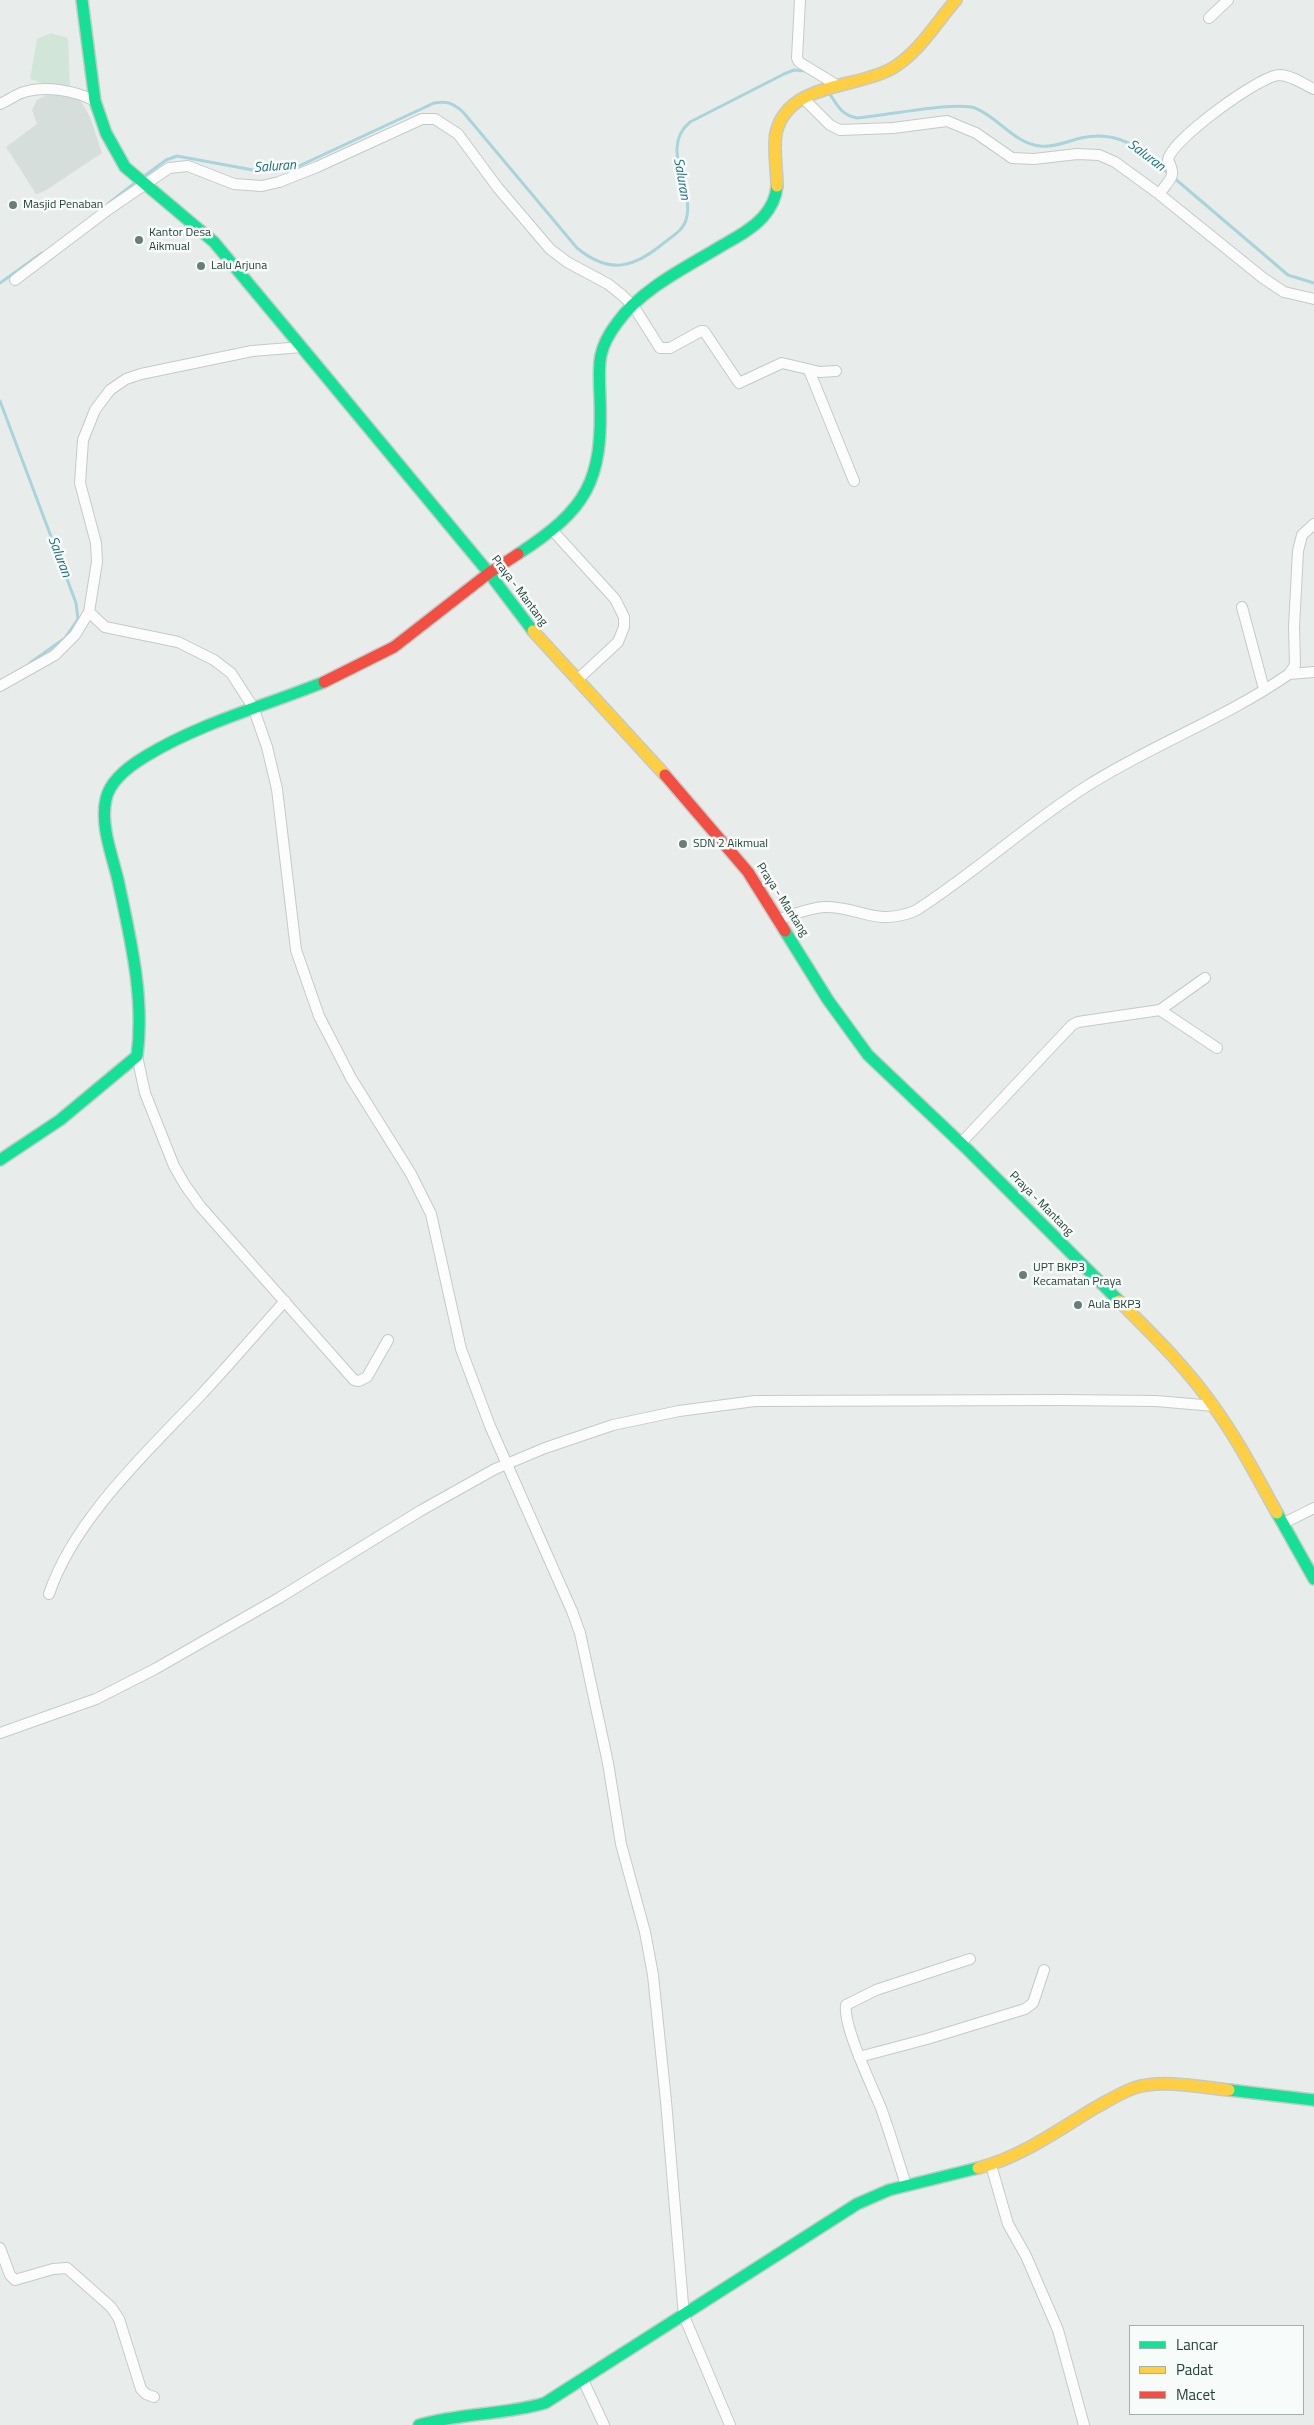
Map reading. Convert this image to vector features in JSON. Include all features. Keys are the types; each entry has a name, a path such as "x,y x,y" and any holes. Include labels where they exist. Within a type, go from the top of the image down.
{"street":[{"path":"82,0 95,101"},
{"path":"800,0 797,58 799,62 832,85"},
{"path":"388,1340 367,1377 360,1382 354,1380 200,1206 174,1166 148,1101 137,1056 139,1004 121,898 103,809 108,791 118,777 131,766 200,728 253,707 318,685 380,655 415,634 489,573 552,530 569,516 584,497 592,481 598,458 599,356 603,340 615,324 634,307 678,274 742,234 765,215 776,195 777,128 788,110 804,98 832,85 873,75 903,61 956,0"},
{"path":"1209,18 1228,0"},
{"path":"1162,190 1173,175 1174,170 1168,160 1171,150 1196,128 1254,84 1274,76 1283,75 1314,89"},
{"path":"0,104 22,93 48,89 84,94 95,101"},
{"path":"804,98 830,125 840,130 884,129 946,121 976,133 1012,158 1034,160 1077,154 1099,155 1115,162 1162,190 1263,278 1284,292 1314,299"},
{"name":"Praya - Mantang","path":"95,101 106,133 124,167 214,242 489,573 539,640 656,764 742,865 779,919 828,1000 868,1054 962,1144 1176,1358 1214,1406 1284,1522 1314,1579"},
{"path":"14,280 144,184 177,166 188,166 234,184 262,186 279,182 422,119 435,119 458,134 498,188 550,249 566,262 608,284 634,307 660,348 665,350 700,331 707,333 739,383 782,362 827,373 836,370"},
{"path":"0,686 55,655 75,635 89,612 97,562 96,543 80,484 83,440 95,410 110,390 126,379 140,374 298,342"},
{"path":"809,370 854,481"},
{"path":"1289,674 1295,664 1294,627 1298,551 1302,535 1314,524"},
{"path":"552,530 615,599 624,617 624,627 618,642 577,680"},
{"path":"1242,607 1264,689"},
{"path":"89,612 105,627 178,642 214,660 231,672 253,707 267,746 277,789 296,950 319,1016 351,1078 410,1174 431,1214 461,1349 490,1426 580,1633 608,1763 621,1844 645,1932 653,1975 684,2316 730,2425"},
{"path":"779,919 812,908 825,907 883,917 899,917 915,911 1086,786 1289,674 1314,672"},
{"path":"962,1144 1072,1025 1091,1019 1160,1010 1205,978"},
{"path":"1160,1010 1216,1048"},
{"path":"0,1160 60,1120 137,1056"},
{"path":"49,1594 58,1568 73,1543 126,1475 285,1301"},
{"path":"0,1732 96,1699 155,1670 278,1598 420,1511 508,1464 613,1425 679,1411 755,1401 1062,1400 1156,1402 1214,1406"},
{"path":"1284,1522 1314,1508"},
{"path":"906,2185 881,2108 860,2057 847,2016 847,2004 876,1990 970,1959"},
{"path":"860,2057 1025,2009 1033,2002 1044,1970"},
{"path":"425,2424 454,2417 516,2411 533,2408 545,2403 857,2204 874,2195 906,2185 991,2165 1022,2151 1109,2100 1134,2088 1151,2085 1191,2086 1314,2100"},
{"path":"991,2165 1008,2224 1026,2256 1058,2330 1084,2425"},
{"path":"0,2248 13,2280 20,2280 53,2269 67,2268 106,2300 118,2319 141,2389 146,2394 154,2397"},
{"path":"583,2380 604,2425"}],"shaded area":[{"path":"55,91 77,98 82,103 90,117 102,153 45,191 36,194 6,147 37,124 32,110 37,100"}],"green space":[{"path":"51,33 68,38 70,86 50,86 30,79 37,39"}],"waterway":[{"name":"Saluran","path":"143,177 166,160 177,156 253,170 299,166 434,103 443,102 453,105 463,112 577,248 600,262 622,265 643,258 654,251 685,224 688,208 677,156 677,144 681,133 690,122 784,74 794,70 806,71"},
{"name":"Saluran","path":"828,91 843,112 857,118 952,106 966,106 983,112 1023,140 1040,146 1050,146 1081,138 1107,136 1119,139 1139,149 1168,173"},
{"name":"Saluran","path":"1173,177 1288,275 1314,283"},
{"name":"Saluran","path":"109,203 136,182"},
{"name":"Saluran","path":"0,283 42,253"},
{"name":"Saluran","path":"0,401 76,603 78,619 65,638 30,663"}],"traffic: fast":[{"path":"82,0 95,101 106,133 125,167 214,242 294,338"},
{"path":"518,554 560,522 575,507 586,491 594,472 598,451 600,359 605,342 617,323 639,299 652,289 754,225 771,206 776,195 777,186"},
{"path":"294,338 489,573 533,631"},
{"path":"0,1160 60,1120 137,1056 139,1012 135,968 104,819 108,792 116,779 146,756 189,733 324,682"},
{"path":"785,931 828,1000 868,1055 968,1150 1119,1301"},
{"path":"1277,1513 1314,1579"},
{"path":"1229,2090 1314,2100"},
{"path":"419,2425 450,2418 514,2410 545,2403 857,2204 889,2190 978,2168"}],"traffic: slow":[{"path":"777,186 776,133 783,116 794,104 824,89 891,69 910,55 956,0"},
{"path":"533,631 665,775"},
{"path":"1119,1301 1169,1352 1204,1393 1239,1446 1277,1513"},
{"path":"978,2168 1023,2151 1093,2109 1134,2088 1145,2085 1169,2084 1229,2090"}],"traffic: jam":[{"path":"324,682 394,647 489,573 518,554"},
{"path":"665,775 748,872 785,931"}],"place":[{"name":"Masjid Penaban","path":"13,205"},
{"name":"Kantor Desa Aikmual","path":"139,240"},
{"name":"Lalu Arjuna","path":"201,266"},
{"name":"SDN 2 Aikmual","path":"683,844"},
{"name":"UPT BKP3 Kecamatan Praya","path":"1023,1275"},
{"name":"Aula BKP3","path":"1078,1305"}]}
